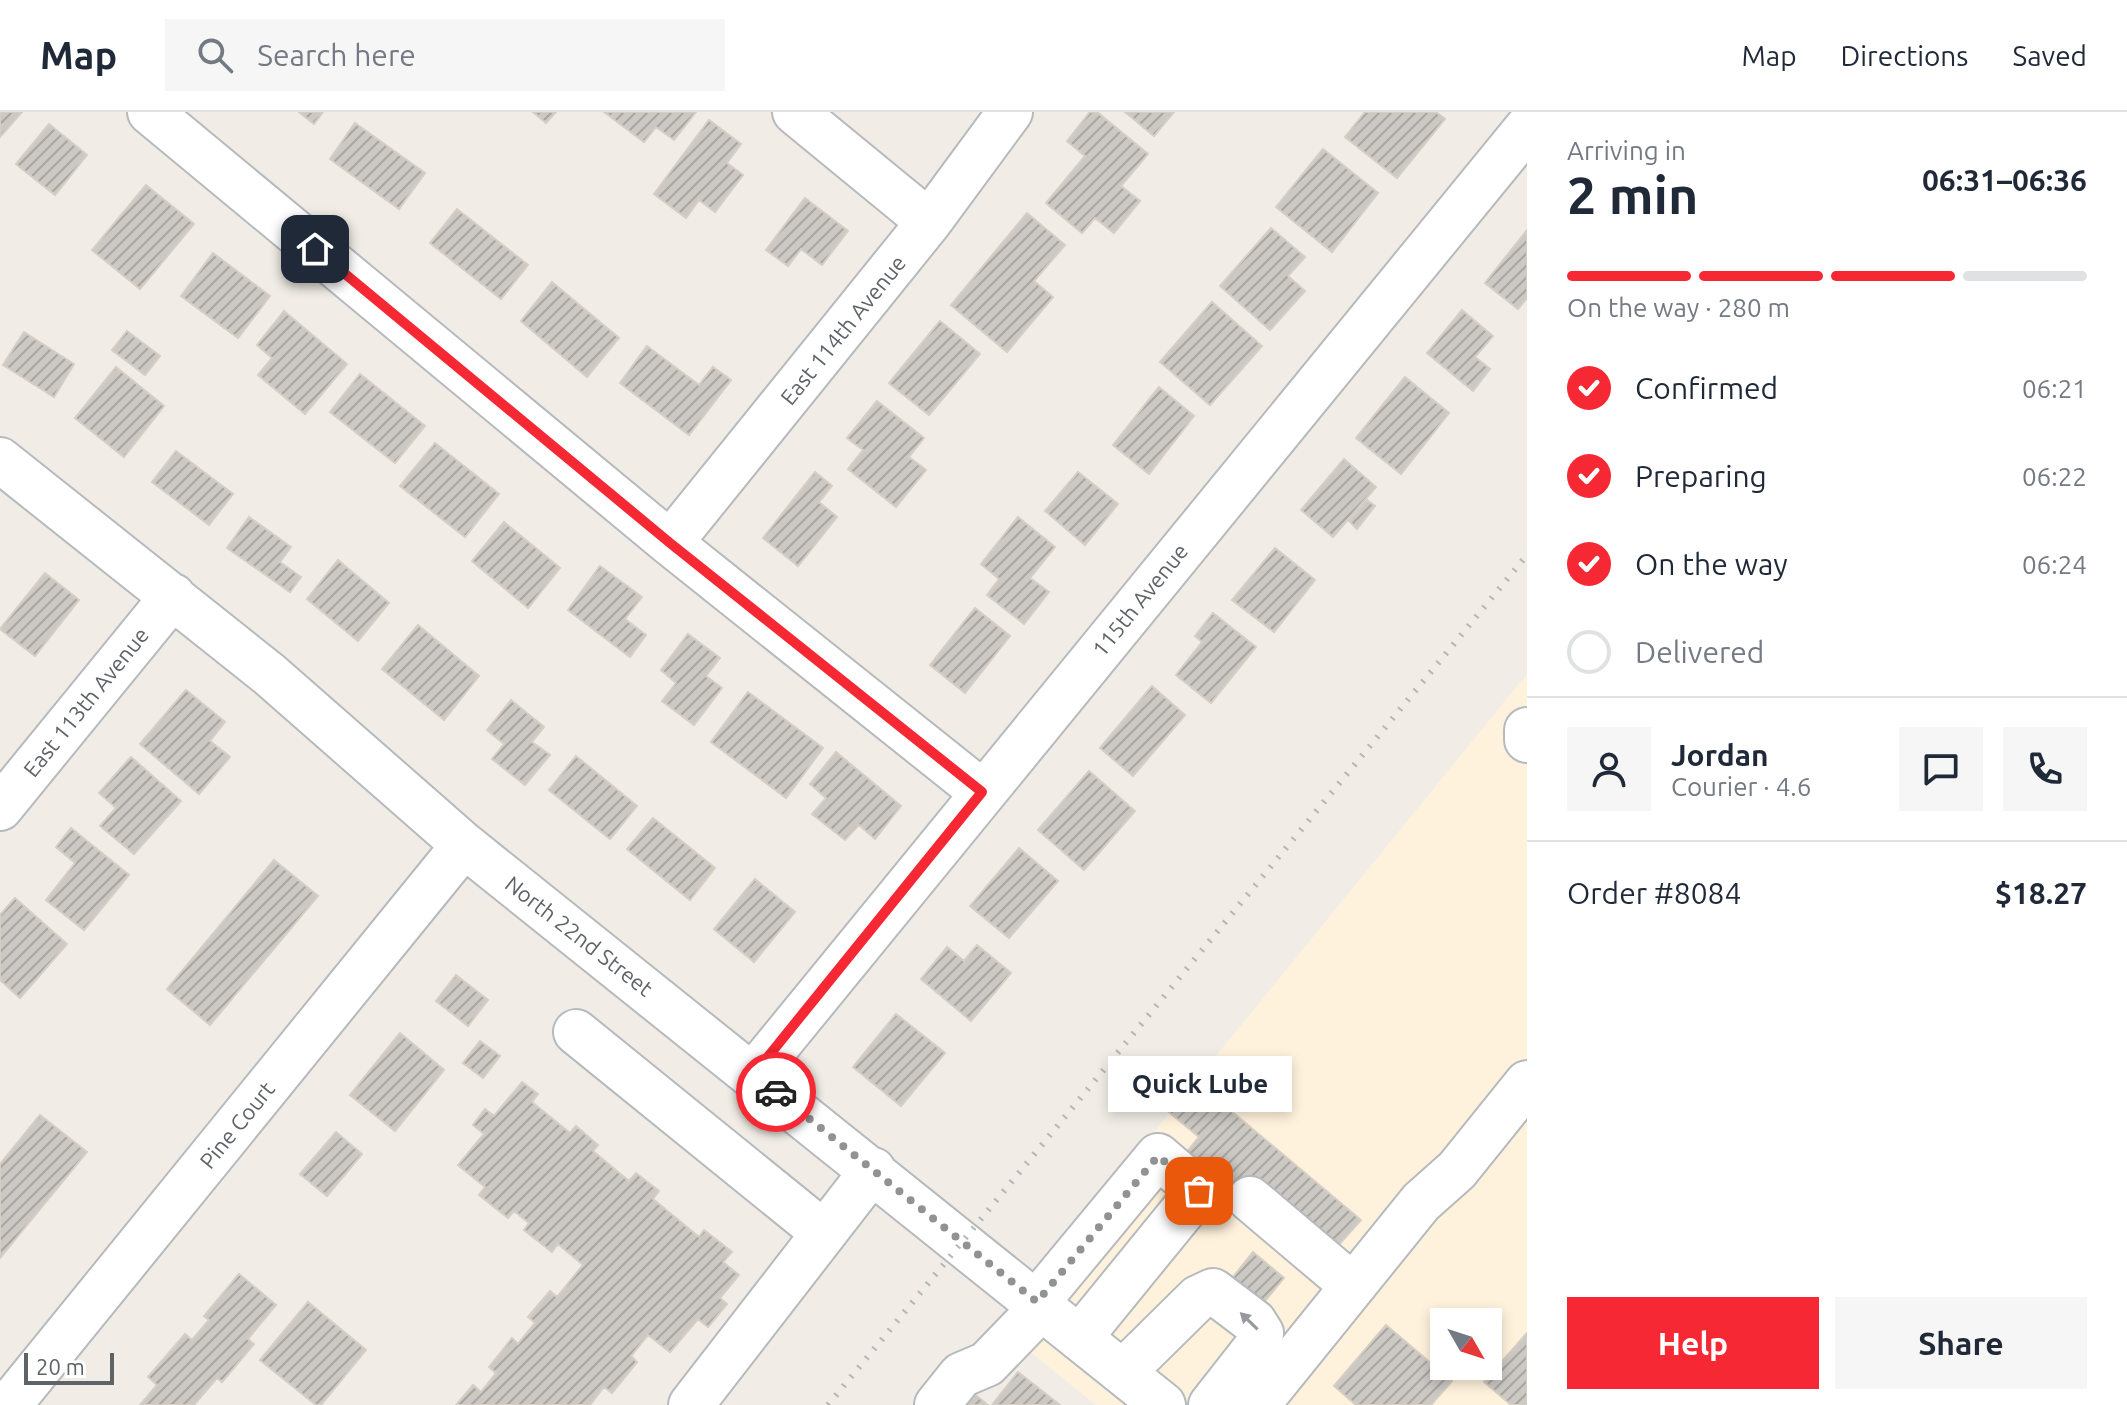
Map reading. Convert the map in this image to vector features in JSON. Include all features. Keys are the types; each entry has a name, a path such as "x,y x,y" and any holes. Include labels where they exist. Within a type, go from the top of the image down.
{"street":[{"path":"150,112 670,543 982,792"},
{"path":"795,112 929,222"},
{"name":"East 114th Avenue","path":"670,543 929,222 1010,112"},
{"name":"115th Avenue","path":"754,1074 1527,128"},
{"name":"North 22nd Street","path":"0,460 269,674 464,845 1040,1304 1157,1403"},
{"name":"East 113th Avenue","path":"0,808 173,596"},
{"path":"1527,730 1527,740"},
{"name":"Pine Court","path":"9,1405 464,845"},
{"path":"576,1032 824,1233"},
{"path":"1257,1405 1421,1202 1457,1170 1522,1101"},
{"path":"937,1405 961,1375 987,1364 1040,1304 1158,1156 1199,1191 1080,1337"},
{"path":"691,1405 873,1170"},
{"path":"1250,1199 1353,1286"},
{"path":"1123,1372 1198,1298 1213,1291 1254,1322 1261,1333 1258,1345 1211,1405"}],"shaded area":[{"path":"1527,674 1527,1405 1096,1405 997,1325"}],"building":[{"path":"0,112 22,112 0,137"},
{"path":"299,112 323,112 314,124"},
{"path":"533,112 556,112 546,123"},
{"path":"604,112 696,112 674,140 656,127 644,142"},
{"path":"1090,112 1097,112 1148,154 1121,186 1140,201 1114,233 1095,218 1082,233 1046,203 1085,156 1067,141"},
{"path":"1125,112 1174,112 1154,136"},
{"path":"1365,112 1436,112 1445,119 1397,178 1345,137"},
{"path":"709,120 741,144 727,163 743,175 715,212 699,200 686,218 654,194"},
{"path":"355,123 425,173 399,209 330,159"},
{"path":"49,124 87,155 55,195 16,164"},
{"path":"1323,149 1378,193 1332,252 1276,207"},
{"path":"146,185 194,224 140,289 92,250"},
{"path":"805,198 848,231 822,265 801,249 788,266 766,250"},
{"path":"457,209 528,265 501,299 430,243"},
{"path":"1027,213 1065,245 1034,281 1053,297 1007,352 951,305"},
{"path":"1271,228 1305,257 1288,276 1305,291 1270,330 1220,286"},
{"path":"1527,230 1527,298 1518,309 1485,283"},
{"path":"213,253 270,296 238,338 181,296"},
{"path":"552,282 619,338 587,377 521,321"},
{"path":"1212,302 1262,346 1210,405 1160,362"},
{"path":"1462,310 1493,336 1475,357 1490,369 1473,391 1427,353"},
{"path":"284,311 347,364 305,414 258,375 272,358 257,345"},
{"path":"940,321 980,354 929,415 889,383"},
{"path":"127,331 160,356 145,375 112,350"},
{"path":"24,332 74,364 54,397 3,365"},
{"path":"647,346 699,385 713,367 731,380 689,435 620,383"},
{"path":"116,367 164,406 124,457 75,418"},
{"path":"360,374 425,426 395,463 330,412"},
{"path":"1405,377 1449,413 1401,474 1356,438"},
{"path":"1159,387 1194,416 1149,474 1113,445"},
{"path":"877,401 924,438 909,457 926,470 896,507 848,469 863,450 847,438"},
{"path":"435,443 499,494 465,537 400,486"},
{"path":"176,451 233,494 209,525 152,482"},
{"path":"1344,459 1376,487 1333,537 1301,510"},
{"path":"815,472 832,486 819,502 837,517 798,566 763,538"},
{"path":"1078,472 1118,504 1085,545 1045,511"},
{"path":"1367,500 1375,506 1357,529 1349,521"},
{"path":"249,517 291,547 280,562 301,577 290,592 227,548"},
{"path":"1018,517 1055,547 1030,578 1049,592 1024,624 987,595 999,579 981,564"},
{"path":"504,522 560,568 528,608 472,561"},
{"path":"1275,548 1315,580 1274,632 1232,600"},
{"path":"338,560 389,603 358,641 307,599"},
{"path":"600,566 642,597 625,619 646,635 630,657 568,610"},
{"path":"45,573 79,600 35,656 0,629"},
{"path":"975,608 1010,636 965,693 930,665"},
{"path":"1213,613 1256,647 1211,703 1176,675 1202,642 1195,636"},
{"path":"418,625 479,676 444,720 382,669"},
{"path":"688,634 720,658 706,676 722,688 694,725 662,701 676,683 661,670"},
{"path":"1152,686 1185,715 1133,776 1100,748"},
{"path":"186,690 225,722 210,741 230,757 199,794 140,744"},
{"path":"748,692 823,748 786,798 711,742"},
{"path":"511,700 544,727 532,742 550,755 525,785 492,759 504,744 487,730"},
{"path":"836,752 901,806 875,839 859,825 845,840 812,814 826,798 810,784"},
{"path":"576,756 637,806 610,839 549,790"},
{"path":"131,757 181,801 134,854 100,826 116,808 99,793"},
{"path":"1089,771 1135,811 1084,870 1038,830"},
{"path":"653,818 715,868 690,900 627,849"},
{"path":"71,828 129,875 84,930 46,900 75,863 56,847"},
{"path":"1019,848 1058,881 1009,938 970,906"},
{"path":"274,860 318,896 210,1025 167,989"},
{"path":"755,879 795,912 754,962 714,929"},
{"path":"15,898 67,944 20,998 0,980 0,915"},
{"path":"977,945 1011,973 971,1021 921,979 947,947 964,961"},
{"path":"456,975 488,1000 468,1026 436,1001"},
{"path":"896,1014 945,1053 901,1106 853,1067"},
{"path":"400,1033 444,1070 395,1131 350,1095"},
{"path":"480,1041 500,1056 483,1078 463,1063"},
{"path":"1192,1078 1361,1220 1335,1249 1237,1195 1186,1153 1199,1137 1165,1109"},
{"path":"522,1082 538,1094 532,1102 570,1133 576,1126 598,1145 593,1151 629,1181 636,1173 659,1191 653,1199 699,1237 704,1230 732,1252 723,1262 739,1275 720,1298 727,1304 708,1327 698,1319 670,1352 648,1335 631,1356 637,1362 612,1393 604,1387 590,1405 456,1405 473,1385 481,1392 496,1373 489,1367 512,1338 518,1344 535,1323 528,1317 550,1291 557,1297 583,1265 558,1244 552,1252 524,1230 529,1223 514,1211 508,1218 479,1195 485,1187 458,1165 484,1134 473,1125 485,1109 494,1116"},
{"path":"40,1115 87,1152 0,1258 0,1164"},
{"path":"336,1132 362,1154 327,1196 300,1174"},
{"path":"1253,1252 1284,1278 1251,1318 1221,1292"},
{"path":"239,1274 276,1305 248,1339 254,1344 222,1382 217,1378 194,1405 140,1405 157,1385 148,1377 185,1334 192,1340 209,1320 204,1316"},
{"path":"308,1302 366,1350 321,1405 316,1405 260,1360"},
{"path":"1386,1325 1430,1362 1430,1380 1452,1381 1431,1405 1356,1405 1334,1386"},
{"path":"1527,1333 1527,1405 1511,1405 1484,1382 1502,1380 1502,1361"},
{"path":"1018,1372 1060,1405 992,1405"},
{"path":"972,1392 988,1405 961,1405"}],"railway":[{"path":"828,1405 1527,555"}],"way so far":[{"path":"776,1092 1037,1302 1158,1156 1199,1191"}],"place":[{"name":"Quick Lube","path":"1199,1191"}],"route":[{"path":"315,249 670,543 982,792 754,1074 776,1092"}]}
